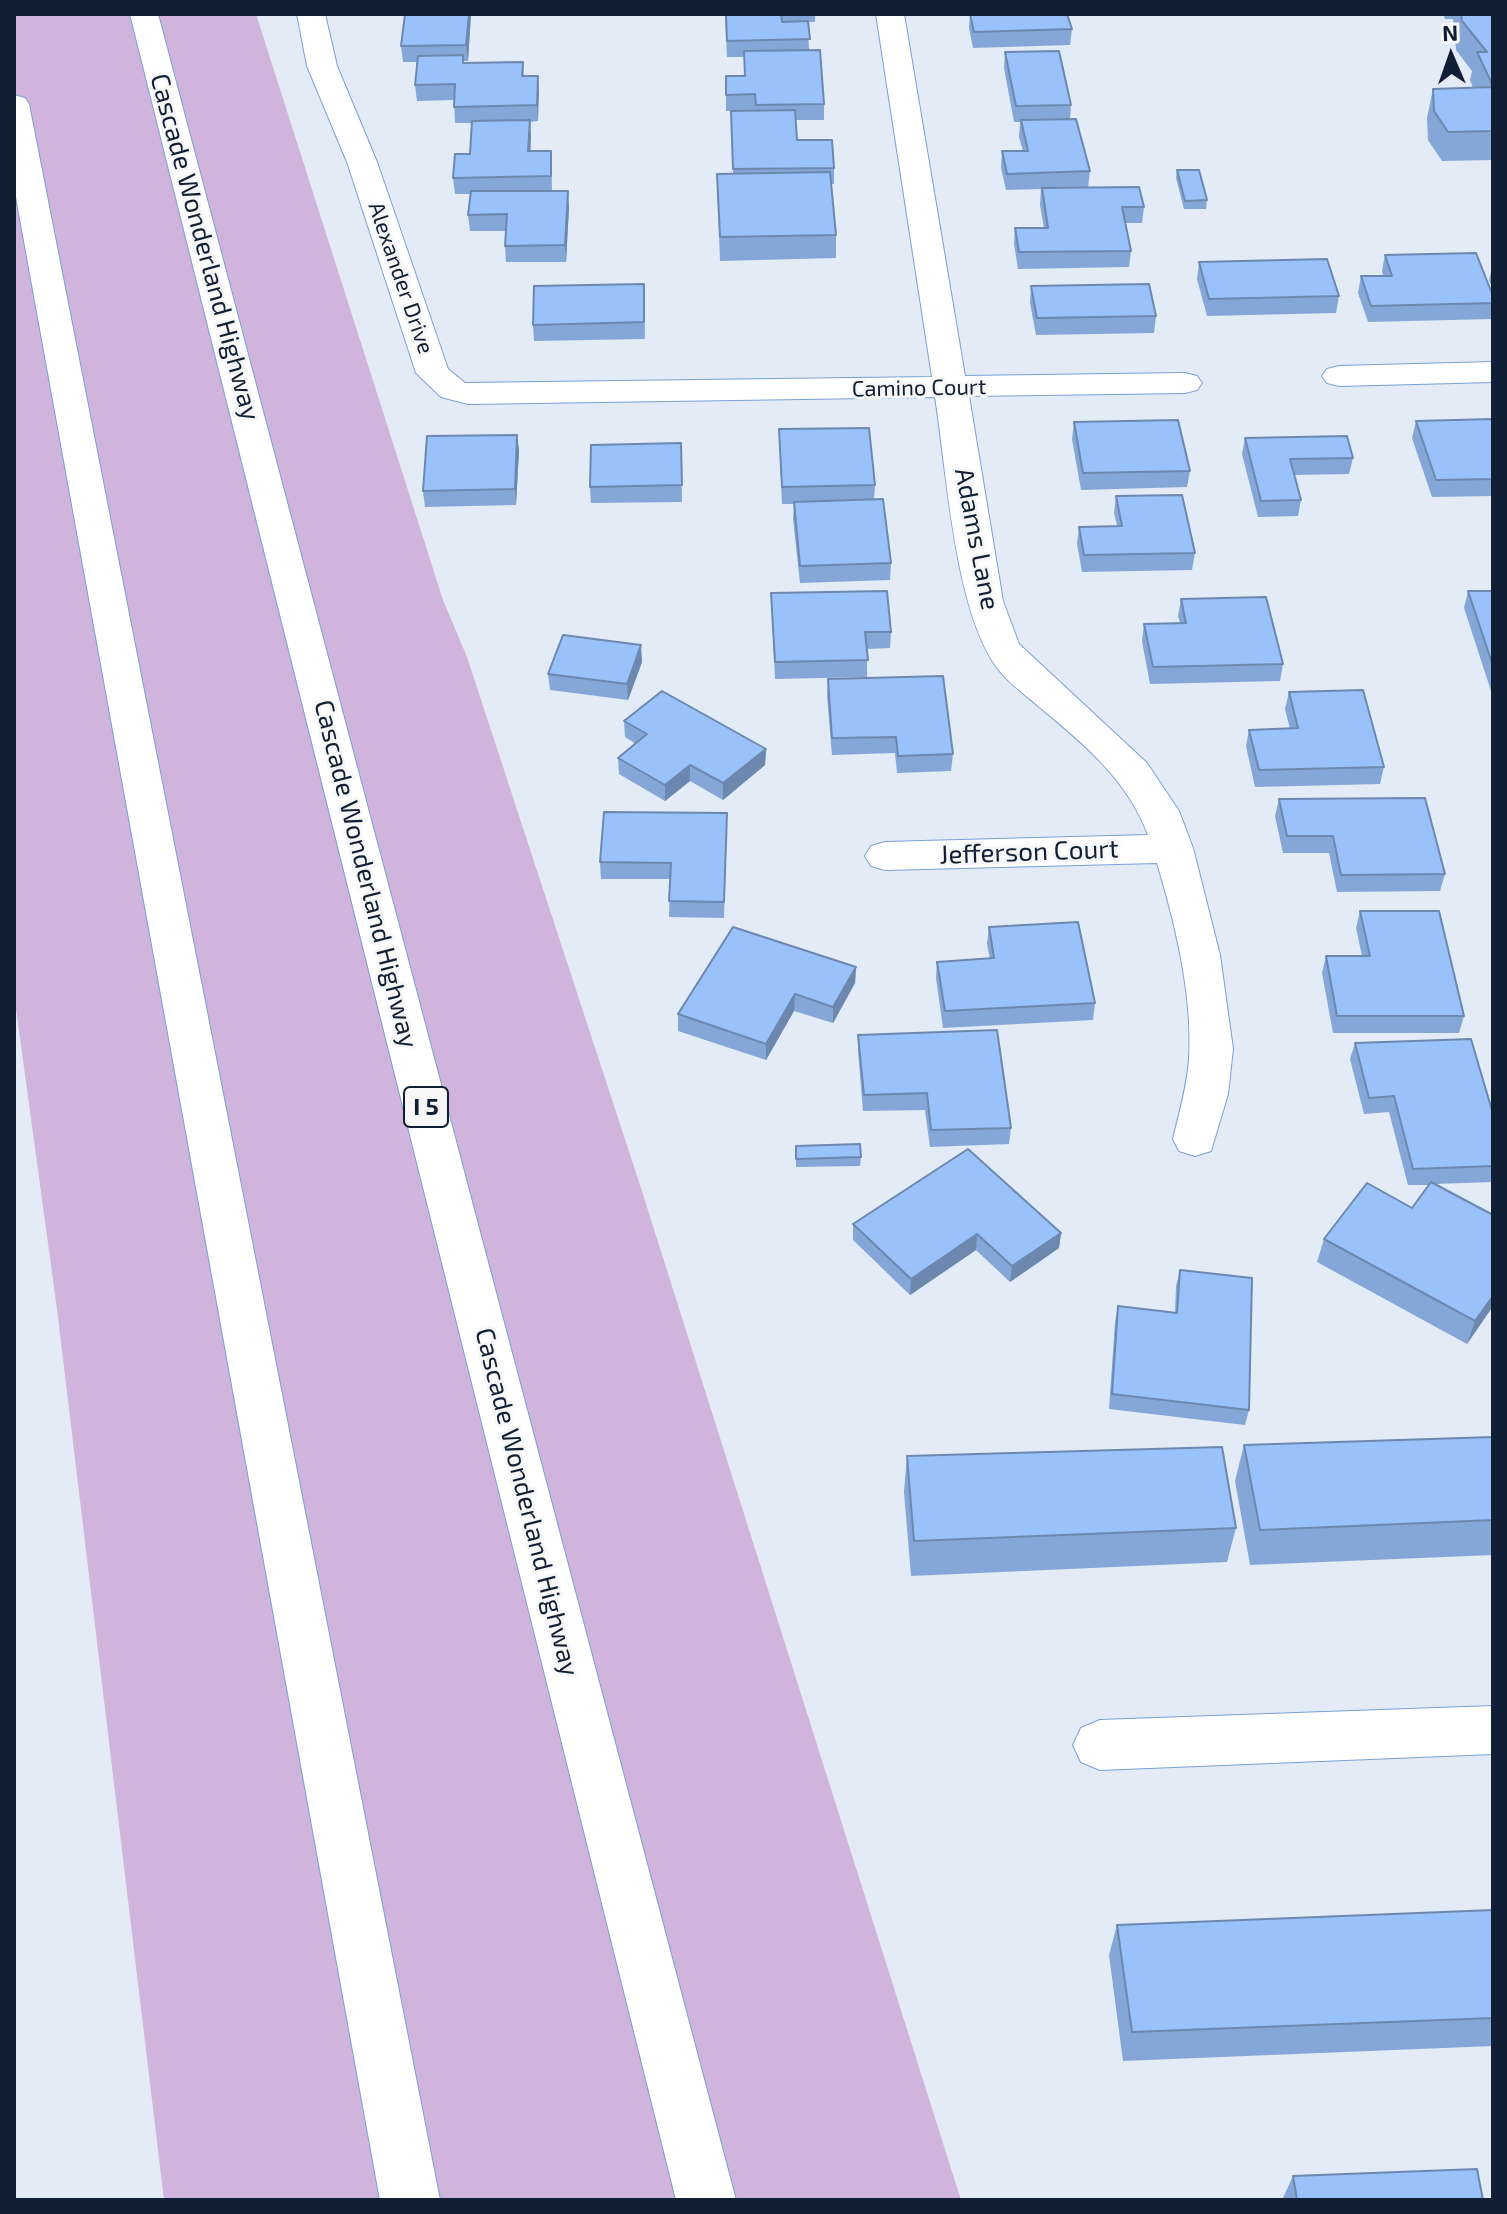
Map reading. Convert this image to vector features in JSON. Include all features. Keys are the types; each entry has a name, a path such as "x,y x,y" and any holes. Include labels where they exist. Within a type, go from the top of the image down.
{"main road":[{"name":"Cascade Wonderland Highway","path":"144,14 706,2200"},
{"name":"Alexander Drive","path":"311,14 322,66 362,162 433,373 453,390 468,394 653,393"},
{"name":"Adams Lane","path":"890,14 985,601 1001,646 1014,664 1132,771 1149,792 1173,848 1209,1018 1208,1083 1195,1139"},
{"path":"14,104 410,2200"},
{"path":"1339,376 1493,372"},
{"name":"Camino Court","path":"653,393 1185,383"},
{"name":"Jefferson Court","path":"885,856 1173,848"},
{"path":"1100,1745 1493,1730"}],"shaded area":[{"path":"14,14 256,14 443,600 467,657 640,1185 961,2200 164,2200 57,1309 14,994"}],"building":[{"path":"405,14 469,14 466,45 401,46"},
{"path":"726,14 781,14 782,22 808,21 810,39 727,41"},
{"path":"970,14 1067,14 1072,29 974,32"},
{"path":"1461,14 1493,14 1493,86 1477,52 1487,52 1462,21"},
{"path":"820,50 824,104 756,105 755,94 726,95 726,76 745,76 744,51"},
{"path":"1059,51 1071,105 1016,106 1005,52"},
{"path":"463,55 463,63 523,62 522,76 538,76 537,105 454,107 455,84 415,85 418,56"},
{"path":"1493,87 1493,131 1448,132 1434,111 1433,89"},
{"path":"795,110 797,140 832,140 834,168 733,169 731,111"},
{"path":"1076,119 1090,171 1007,174 1002,151 1028,151 1021,120"},
{"path":"530,120 528,151 551,151 551,176 453,178 455,154 470,154 472,121"},
{"path":"1177,170 1199,170 1207,200 1185,201"},
{"path":"830,172 836,235 720,237 717,174"},
{"path":"1139,187 1144,207 1122,207 1131,251 1019,252 1015,228 1048,228 1042,188"},
{"path":"471,191 568,191 565,245 505,246 507,214 468,215"},
{"path":"1476,253 1493,303 1371,306 1361,276 1392,276 1385,255"},
{"path":"1327,259 1339,296 1209,299 1199,262"},
{"path":"644,284 644,322 533,325 534,286"},
{"path":"1149,284 1156,316 1037,318 1031,286"},
{"path":"1493,419 1493,479 1436,480 1416,421"},
{"path":"1178,420 1190,471 1083,473 1074,422"},
{"path":"869,428 875,485 782,487 779,429"},
{"path":"517,435 515,489 423,491 427,436"},
{"path":"1347,436 1353,458 1290,459 1301,500 1261,501 1245,438"},
{"path":"681,443 682,485 590,487 591,445"},
{"path":"1182,495 1195,553 1084,555 1079,527 1122,526 1116,496"},
{"path":"883,499 891,563 800,566 794,502"},
{"path":"887,591 891,632 865,632 868,660 775,662 771,593"},
{"path":"1468,591 1493,591 1493,666"},
{"path":"1266,597 1283,664 1153,667 1144,624 1186,623 1181,599"},
{"path":"563,635 641,645 627,684 548,674"},
{"path":"943,676 953,754 898,756 896,737 832,738 828,679"},
{"path":"1363,690 1384,767 1259,770 1249,730 1298,728 1289,692"},
{"path":"662,691 766,749 723,783 690,765 665,785 618,758 647,734 624,721"},
{"path":"1425,798 1445,874 1341,875 1333,836 1287,836 1279,799"},
{"path":"604,812 727,813 724,902 669,901 671,863 600,862"},
{"path":"1360,911 1439,911 1464,1016 1337,1016 1326,956 1370,956"},
{"path":"1078,922 1095,1003 945,1011 937,962 994,958 989,927"},
{"path":"733,927 856,967 833,1007 795,994 766,1044 678,1014"},
{"path":"997,1030 1011,1128 931,1130 927,1093 864,1095 858,1035"},
{"path":"1471,1039 1493,1114 1493,1166 1413,1169 1394,1096 1369,1098 1355,1043"},
{"path":"860,1144 861,1157 796,1159 796,1146"},
{"path":"968,1149 1061,1233 1012,1266 977,1234 911,1279 853,1224"},
{"path":"1431,1182 1493,1215 1493,1296 1475,1321 1324,1239 1367,1183 1412,1208"},
{"path":"1180,1270 1252,1278 1249,1410 1112,1394 1118,1306 1177,1313"},
{"path":"1493,1437 1493,1520 1260,1530 1244,1445"},
{"path":"1222,1447 1236,1528 914,1541 907,1456"},
{"path":"1493,1910 1493,2018 1132,2032 1117,1925"},
{"path":"1477,2169 1483,2200 1297,2200 1293,2176"}]}
